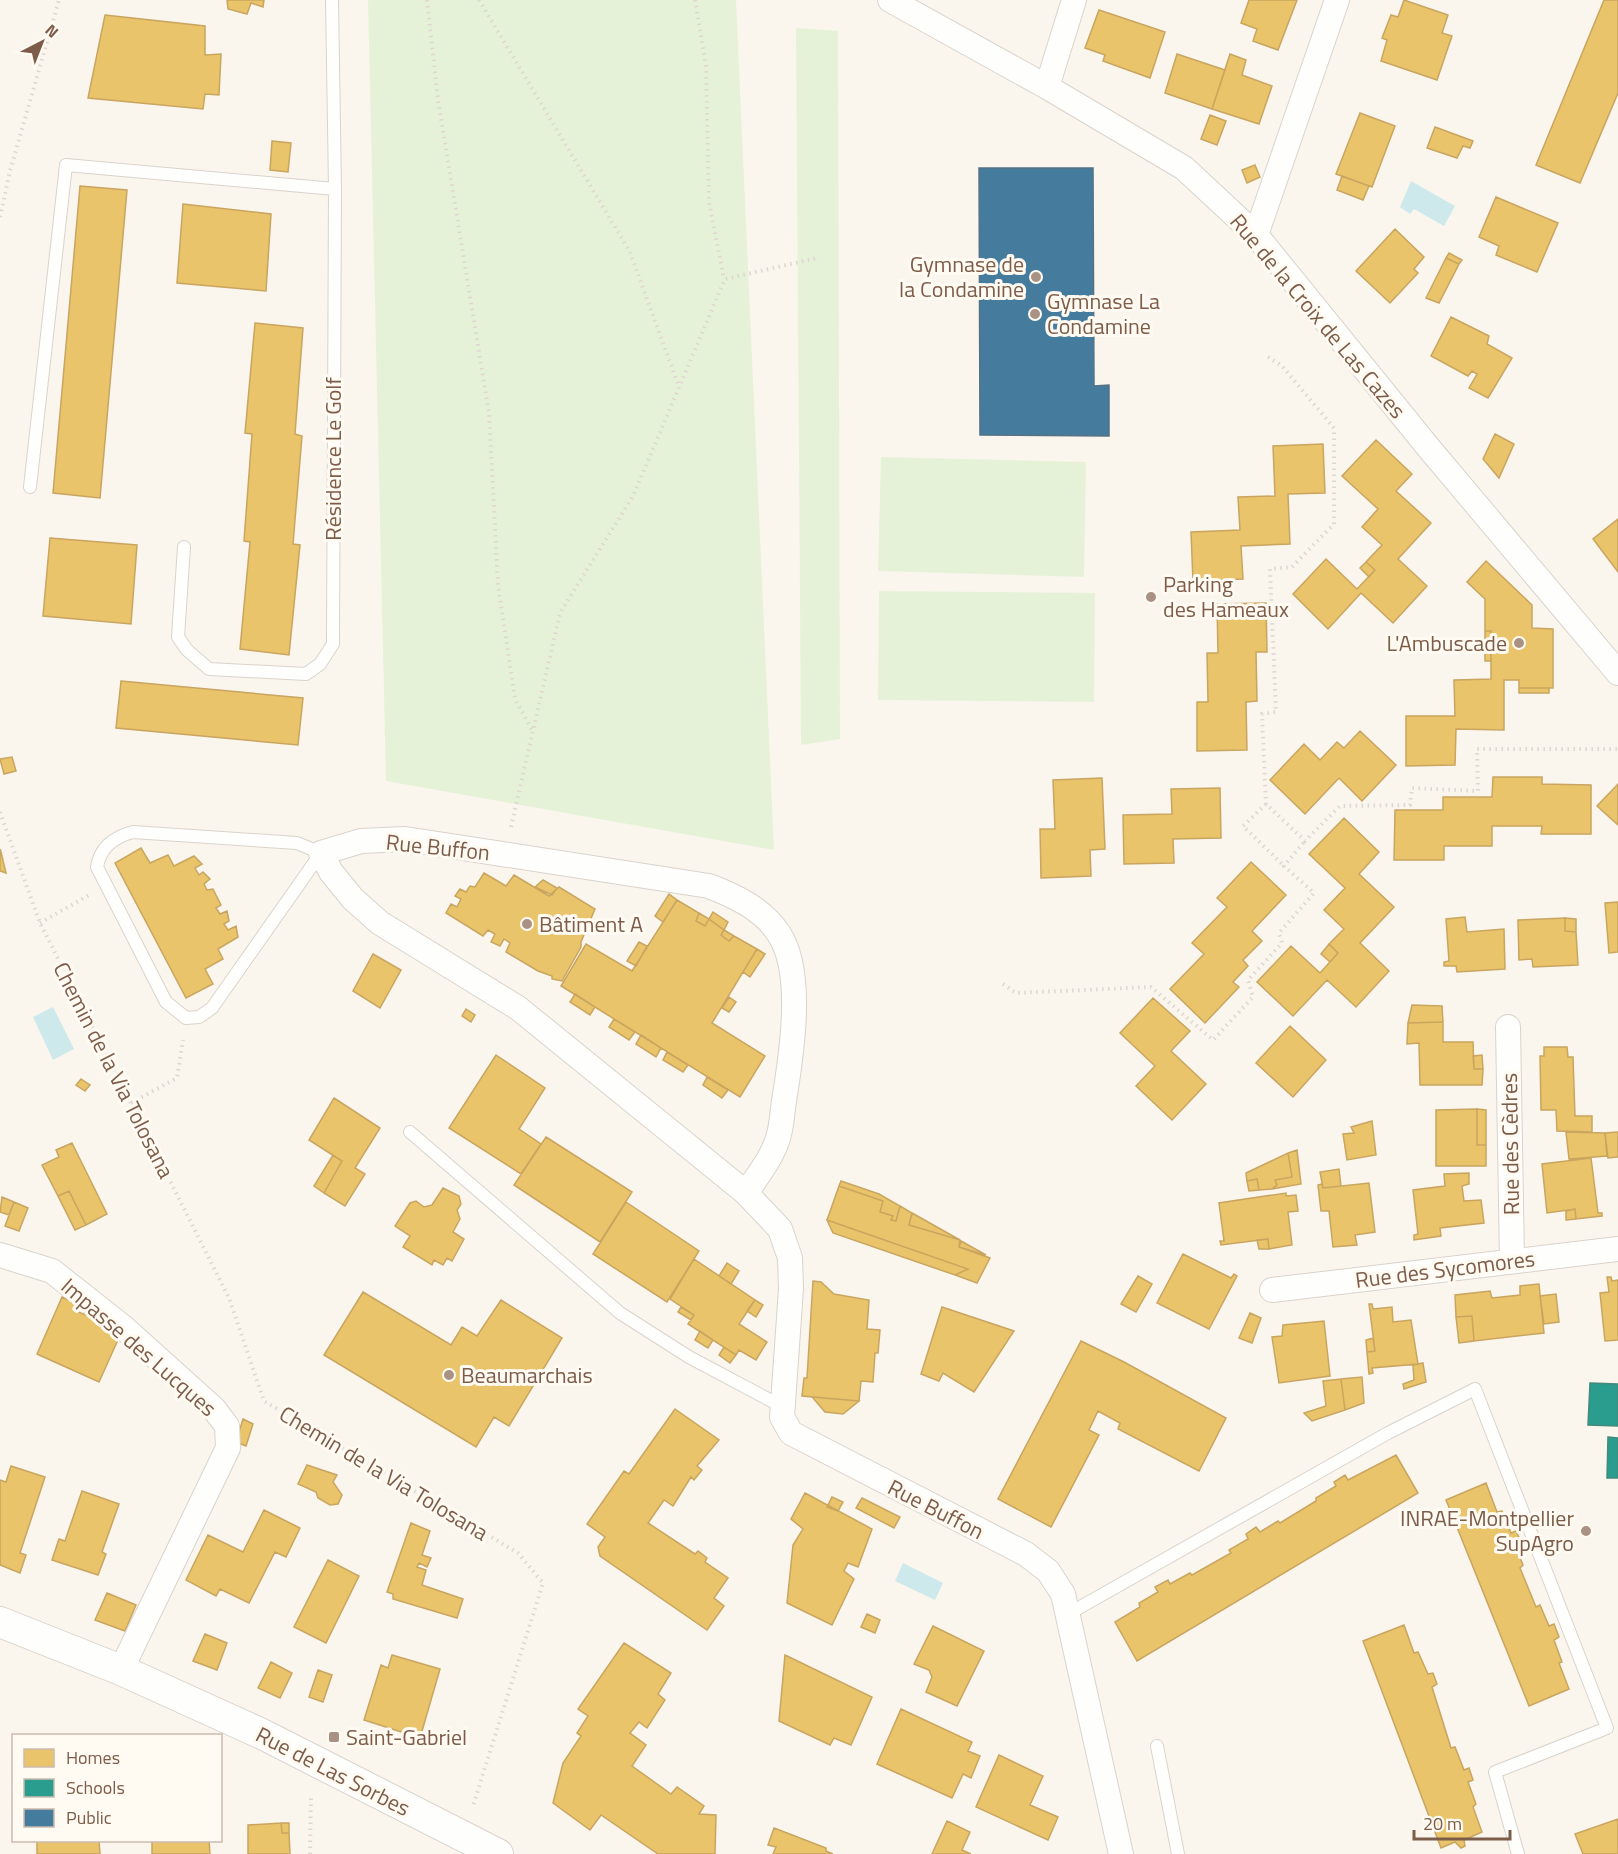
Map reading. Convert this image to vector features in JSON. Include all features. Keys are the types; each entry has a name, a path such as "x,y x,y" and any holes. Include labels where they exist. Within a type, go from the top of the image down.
{"street":[{"name":"Rue de la Croix de Las Cazes","path":"890,0 1047,87 1184,168 1256,236 1428,447 1618,673"},
{"path":"1047,87 1074,0"},
{"path":"1256,236 1337,0"},
{"name":"Rue Buffon","path":"746,1192 766,1162 778,1137 793,1048 793,980 780,935 758,912 737,897 709,886 405,839 360,842 321,853 331,872 353,899 380,923 518,1008 746,1192 780,1229 790,1258 791,1289 782,1417 791,1433 807,1443 1026,1554 1048,1571 1063,1594 1121,1854"},
{"name":"Rue des Cèdres","path":"1508,1027 1512,1261"},
{"name":"Rue des Sycomores","path":"1272,1290 1618,1249"},
{"name":"Impasse des Lucques","path":"0,1255 52,1271 123,1326 214,1409 227,1426 228,1448 121,1670"},
{"name":"Rue de Las Sorbes","path":"0,1622 121,1670 311,1760 498,1854"}],"lane":[{"name":"Résidence Le Golf","path":"184,547 178,637 196,660 209,669 306,674 320,664 333,644 335,189 332,0"},
{"path":"30,487 66,165 335,189"},
{"path":"132,832 297,843 321,853 212,1008 199,1017 186,1018 166,1002 105,886 97,867 98,859 116,837 132,832"},
{"path":"410,1132 620,1313 689,1357 783,1407"},
{"path":"1068,1614 1388,1433 1475,1389 1607,1728 1495,1772 1518,1854"},
{"path":"1157,1746 1178,1854"}],"path":[{"path":"0,217 10,171 59,0"},
{"path":"427,0 438,100 489,413 498,585 515,699 532,730"},
{"path":"479,0 630,252 679,387"},
{"path":"505,855 560,613 633,496 724,281 709,202 706,66 695,0"},
{"path":"724,281 816,258"},
{"path":"1268,357 1282,366 1334,428 1334,524 1292,567 1270,569 1276,712 1262,714 1266,804 1305,842"},
{"path":"1284,866 1340,806 1410,805 1412,788 1478,791 1477,749 1618,749"},
{"path":"1004,984 1016,993 1151,987 1213,1040 1253,997 1248,980 1282,943 1279,933 1314,893 1243,826 1266,804"},
{"name":"Chemin de la Via Tolosana","path":"0,812 40,923 229,1298 264,1401 518,1553 543,1583 474,1797 468,1840"},
{"path":"40,923 105,886"},
{"path":"131,1103 177,1078 186,1018"},
{"path":"310,1854 311,1760"}],"green space":[{"path":"368,0 736,0 774,850 386,781"},
{"path":"796,28 838,31 840,739 801,745"},
{"path":"881,457 1086,462 1084,577 878,571"},
{"path":"879,591 1095,593 1094,702 878,700"}],"water":[{"path":"1411,181 1455,206 1444,226 1414,209 1410,214 1400,207"},
{"path":"53,1007 74,1049 53,1060 33,1017"},
{"path":"903,1563 943,1583 935,1600 895,1581"}],"building: Homes":[{"path":"227,0 264,0 263,7 251,3 247,14 228,9"},
{"path":"1249,0 1297,0 1278,50 1253,41 1257,29 1241,23"},
{"path":"1404,0 1448,15 1442,33 1452,36 1437,80 1381,61 1387,40 1382,38 1391,15 1398,17"},
{"path":"1604,0 1618,0 1618,93 1580,183 1536,165"},
{"path":"1099,10 1165,32 1150,78 1103,61 1105,55 1085,48"},
{"path":"105,15 205,26 205,55 221,54 219,95 205,94 203,109 88,98"},
{"path":"1177,54 1225,70 1212,109 1165,93"},
{"path":"1230,54 1246,60 1242,75 1272,86 1259,124 1212,109"},
{"path":"1360,113 1395,126 1372,187 1336,174"},
{"path":"1210,115 1226,121 1217,145 1201,139"},
{"path":"1435,127 1473,141 1470,148 1463,146 1457,158 1427,148"},
{"path":"272,141 291,143 288,172 270,170"},
{"path":"1255,165 1260,177 1247,183 1242,170"},
{"path":"1342,176 1369,186 1363,200 1337,190"},
{"path":"80,186 127,190 100,498 53,493"},
{"path":"1496,197 1558,223 1537,272 1496,255 1499,246 1479,237"},
{"path":"183,204 271,214 266,291 177,283"},
{"path":"1395,229 1424,257 1414,269 1418,273 1390,303 1356,271"},
{"path":"1449,253 1462,260 1459,264 1446,258"},
{"path":"1446,258 1459,264 1439,303 1426,298"},
{"path":"1451,317 1489,336 1487,344 1512,358 1488,398 1469,388 1477,374 1472,371 1468,376 1431,356"},
{"path":"255,323 303,328 295,434 302,436 293,544 300,545 289,655 240,649 250,542 244,541 252,434 245,433"},
{"path":"1495,434 1514,444 1499,478 1483,459"},
{"path":"1376,440 1412,474 1396,491 1431,523 1398,559 1427,586 1393,623 1361,593 1328,629 1293,594 1326,559 1357,589 1375,570 1366,562 1382,545 1362,527 1378,509 1342,476"},
{"path":"1323,444 1325,493 1288,494 1290,544 1241,546 1243,579 1193,581 1191,532 1240,530 1238,497 1275,496 1273,446"},
{"path":"1618,519 1618,572 1593,539"},
{"path":"50,538 137,545 131,624 43,616"},
{"path":"1486,561 1532,605 1532,628 1553,629 1553,688 1519,688 1519,680 1504,680 1504,730 1456,729 1455,765 1406,766 1406,716 1455,716 1454,680 1491,679 1491,631 1485,631 1485,599 1467,582"},
{"path":"1366,562 1375,570 1369,577 1360,568"},
{"path":"1266,603 1267,652 1256,652 1257,701 1246,702 1247,750 1197,751 1197,702 1208,702 1207,653 1218,653 1217,604"},
{"path":"1485,631 1491,631 1491,661 1485,661"},
{"path":"121,681 303,698 298,745 116,728"},
{"path":"1519,688 1549,688 1549,693 1519,693"},
{"path":"1360,731 1396,765 1362,801 1339,778 1305,814 1270,780 1304,744 1320,760 1337,742 1344,748"},
{"path":"12,757 16,771 4,774 0,759"},
{"path":"1493,777 1542,777 1542,784 1591,785 1591,834 1541,834 1542,826 1492,826 1492,846 1444,846 1444,860 1394,860 1395,810 1443,810 1443,797 1492,797"},
{"path":"1102,778 1105,849 1090,850 1091,876 1041,878 1040,829 1055,829 1053,780"},
{"path":"1618,784 1618,825 1597,806"},
{"path":"1220,788 1221,838 1173,839 1174,863 1124,864 1123,815 1172,814 1171,789"},
{"path":"1344,818 1379,852 1359,874 1394,907 1360,943 1389,971 1356,1007 1327,980 1293,1016 1257,982 1291,946 1320,973 1338,953 1329,944 1344,929 1324,910 1345,888 1309,854"},
{"path":"141,848 150,863 168,855 174,866 194,856 202,864 195,868 199,875 203,872 210,879 204,884 207,890 213,889 221,905 216,908 220,914 227,911 229,921 224,924 228,930 236,926 238,937 218,949 223,959 205,969 213,984 186,998 115,863"},
{"path":"0,849 1,852 6,873 0,871"},
{"path":"1251,862 1286,895 1252,931 1262,941 1243,960 1248,966 1233,982 1239,987 1205,1023 1170,989 1204,954 1192,943 1227,907 1217,898"},
{"name":"Bâtiment A","path":"484,873 506,886 514,875 549,896 559,887 595,909 581,947 562,981 552,979 552,976 538,971 506,952 510,943 504,939 500,946 491,942 495,934 488,930 483,936 446,913 451,904 457,907 461,899 455,896 460,889 466,892 470,886 475,887"},
{"path":"543,880 557,888 552,895 535,887"},
{"path":"669,894 677,900 663,922 655,916"},
{"path":"677,900 699,913 696,921 705,926 709,919 724,930 721,935 729,941 734,936 757,949 712,1023 765,1056 740,1097 561,986 586,944 632,971"},
{"path":"1618,902 1618,952 1609,953 1605,903"},
{"path":"713,912 728,922 724,930 709,919"},
{"path":"699,913 709,919 705,926 696,921"},
{"path":"1465,917 1467,932 1504,929 1505,969 1457,972 1456,966 1444,966 1444,962 1449,961 1446,919"},
{"path":"1565,918 1565,931 1576,932 1578,965 1533,967 1532,959 1519,960 1518,920"},
{"path":"1565,918 1576,919 1576,932 1565,931"},
{"path":"724,930 734,936 729,941 721,935"},
{"path":"639,942 647,946 636,966 627,961"},
{"path":"1329,944 1338,953 1330,962 1321,954"},
{"path":"757,949 765,954 750,977 743,972"},
{"path":"373,954 401,970 380,1008 353,991"},
{"path":"575,994 595,1007 590,1015 570,1002"},
{"path":"729,997 736,1002 729,1012 722,1008"},
{"path":"1153,998 1190,1031 1171,1051 1206,1084 1172,1120 1136,1086 1155,1066 1120,1033"},
{"path":"1412,1005 1442,1006 1443,1022 1408,1023"},
{"path":"466,1009 475,1015 471,1022 462,1016"},
{"path":"614,1019 635,1032 629,1040 609,1027"},
{"path":"1443,1022 1443,1042 1473,1042 1474,1069 1483,1069 1482,1085 1420,1085 1419,1043 1407,1044 1408,1023"},
{"path":"1290,1026 1326,1060 1293,1097 1256,1063"},
{"path":"641,1035 661,1048 656,1057 636,1044"},
{"path":"1544,1047 1567,1047 1568,1057 1573,1057 1575,1116 1592,1116 1592,1132 1557,1131 1556,1110 1541,1110 1540,1056 1544,1056"},
{"path":"667,1052 688,1065 683,1072 663,1060"},
{"path":"496,1055 545,1088 519,1129 541,1144 521,1174 449,1128"},
{"path":"1482,1055 1483,1069 1474,1069 1473,1056"},
{"path":"707,1077 728,1090 722,1098 703,1085"},
{"path":"81,1079 90,1085 85,1091 76,1085"},
{"path":"334,1098 380,1128 355,1168 365,1174 345,1206 324,1193 342,1161 309,1140"},
{"path":"1477,1109 1477,1145 1486,1145 1486,1166 1436,1166 1436,1110"},
{"path":"1477,1109 1486,1110 1486,1145 1477,1145"},
{"path":"1372,1121 1376,1155 1347,1160 1343,1134 1354,1133 1351,1127"},
{"path":"1566,1132 1605,1133 1607,1156 1569,1159"},
{"path":"1618,1132 1618,1157 1608,1158 1605,1133"},
{"path":"546,1137 632,1192 600,1242 514,1185"},
{"path":"72,1143 107,1214 86,1225 69,1191 58,1196 42,1165 59,1157 56,1150"},
{"path":"1297,1150 1301,1184 1272,1189 1277,1185 1275,1180 1292,1177 1288,1153"},
{"path":"1288,1153 1292,1177 1275,1180 1277,1185 1272,1189 1259,1190 1257,1179 1247,1181 1246,1173"},
{"path":"333,1155 342,1161 324,1193 314,1186"},
{"path":"1591,1158 1598,1213 1602,1213 1602,1216 1576,1219 1575,1209 1547,1213 1542,1164"},
{"path":"1339,1169 1341,1186 1323,1188 1320,1172"},
{"path":"1469,1173 1469,1184 1462,1186 1464,1201 1481,1200 1484,1223 1440,1228 1441,1236 1414,1240 1414,1235 1418,1234 1413,1190 1445,1186 1444,1174"},
{"path":"1257,1179 1259,1190 1249,1191 1247,1181"},
{"path":"841,1181 879,1194 900,1206 896,1221 891,1220 893,1216 880,1212 883,1201 839,1186"},
{"path":"1369,1183 1375,1232 1355,1235 1357,1245 1333,1247 1329,1211 1321,1211 1318,1185 1322,1184 1323,1188"},
{"path":"839,1186 883,1201 880,1212 893,1216 891,1220 896,1221 900,1206 912,1213 909,1225 960,1240 959,1247 990,1258 977,1283 955,1275 968,1269 827,1220"},
{"path":"443,1188 459,1196 461,1204 457,1210 460,1219 453,1232 464,1239 452,1261 447,1258 443,1265 434,1260 432,1265 403,1247 410,1236 395,1226 410,1203 416,1201 424,1207 432,1205"},
{"path":"69,1191 86,1225 75,1230 58,1196"},
{"path":"1286,1193 1286,1196 1296,1195 1298,1211 1288,1212 1292,1245 1269,1249 1268,1239 1221,1245 1220,1241 1224,1241 1219,1203"},
{"path":"2,1197 14,1202 9,1215 0,1212"},
{"path":"14,1202 28,1208 19,1231 5,1226"},
{"path":"626,1202 699,1251 667,1302 593,1254"},
{"path":"1575,1209 1576,1219 1566,1220 1566,1211"},
{"path":"912,1213 960,1240 909,1225"},
{"path":"827,1220 968,1269 955,1275 833,1233"},
{"path":"1268,1239 1269,1249 1259,1249 1257,1240"},
{"path":"961,1241 986,1255 959,1247"},
{"path":"1183,1254 1231,1278 1234,1274 1237,1276 1209,1329 1157,1303"},
{"path":"694,1259 755,1300 739,1324 767,1342 756,1360 739,1350 736,1355 688,1324 694,1315 670,1299"},
{"path":"727,1263 739,1271 731,1284 719,1276"},
{"path":"1138,1276 1152,1284 1136,1312 1121,1304"},
{"path":"1607,1277 1611,1277 1612,1281 1618,1280 1618,1340 1605,1341 1600,1293 1609,1292"},
{"path":"813,1281 821,1282 834,1294 869,1300 867,1329 880,1330 878,1353 875,1353 873,1382 861,1381 859,1401 802,1396 804,1378 807,1378"},
{"path":"1539,1284 1544,1333 1474,1341 1472,1316 1456,1317 1455,1295 1490,1291 1492,1298 1520,1295 1520,1286"},
{"name":"Beaumarchais","path":"363,1292 451,1345 462,1327 477,1336 501,1300 562,1338 509,1426 494,1417 476,1447 324,1355"},
{"path":"1556,1294 1559,1322 1544,1324 1540,1296"},
{"path":"62,1297 77,1304 74,1310 122,1331 99,1382 37,1354"},
{"path":"755,1300 763,1305 756,1317 747,1311"},
{"path":"1369,1304 1372,1304 1373,1309 1392,1307 1393,1322 1411,1320 1418,1364 1372,1368 1373,1373 1369,1374 1367,1352 1375,1351"},
{"path":"681,1307 694,1315 691,1320 678,1312"},
{"path":"942,1307 1014,1331 974,1392 943,1373 939,1381 921,1374"},
{"path":"1250,1313 1261,1318 1252,1343 1239,1338"},
{"path":"1472,1316 1474,1341 1459,1343 1456,1317"},
{"path":"1324,1321 1330,1376 1279,1383 1272,1337 1282,1336 1283,1325"},
{"path":"700,1331 713,1340 708,1348 695,1340"},
{"path":"1373,1338 1375,1351 1367,1352 1366,1340"},
{"path":"1081,1341 1226,1418 1199,1471 1118,1429 1120,1423 1098,1411 1089,1430 1099,1435 1051,1527 998,1499"},
{"path":"724,1347 736,1355 730,1363 719,1355"},
{"path":"1423,1363 1426,1382 1404,1389 1403,1384 1414,1380 1413,1365"},
{"path":"1362,1377 1364,1403 1345,1410 1341,1379"},
{"path":"1341,1379 1345,1410 1312,1421 1304,1413 1326,1406 1323,1381"},
{"path":"812,1397 859,1401 843,1414 825,1412"},
{"path":"675,1409 719,1440 697,1466 702,1470 694,1480 691,1477 673,1506 664,1500 648,1523 695,1554 698,1551 707,1558 705,1562 728,1578 714,1598 724,1606 707,1630 600,1556 598,1547 605,1537 587,1524 624,1471 629,1474"},
{"path":"243,1419 253,1424 246,1446 236,1442"},
{"path":"1396,1455 1418,1493 1137,1661 1115,1622 1140,1607 1139,1603 1158,1592 1155,1587 1168,1580 1170,1584 1190,1573 1192,1575 1231,1553 1229,1550 1248,1539 1246,1534 1256,1527 1260,1532 1278,1521 1280,1523 1316,1501 1316,1498 1336,1486 1334,1482 1345,1475 1348,1480"},
{"path":"307,1465 337,1475 333,1482 342,1495 338,1504 330,1505 318,1498 316,1492 298,1484"},
{"path":"11,1466 45,1477 20,1553 26,1555 20,1573 0,1565 0,1480 6,1482"},
{"path":"1486,1483 1497,1512 1502,1511 1511,1533 1516,1531 1521,1542 1515,1545 1523,1565 1520,1568 1536,1607 1540,1605 1549,1626 1554,1624 1559,1637 1554,1640 1562,1662 1559,1663 1569,1689 1529,1706 1446,1500"},
{"path":"82,1491 119,1504 102,1552 106,1554 98,1575 52,1560 59,1539 65,1541"},
{"path":"805,1493 872,1529 858,1567 848,1563 844,1571 854,1579 832,1625 787,1603 793,1545 803,1529 791,1519"},
{"path":"832,1497 843,1502 838,1511 827,1507"},
{"path":"862,1498 900,1517 894,1528 856,1508"},
{"path":"264,1510 300,1528 286,1557 275,1552 249,1603 220,1589 216,1596 186,1580 208,1535 243,1552"},
{"path":"411,1523 430,1531 422,1555 431,1558 427,1567 419,1563 417,1567 426,1570 422,1585 463,1599 457,1618 393,1599 393,1594 387,1592"},
{"path":"328,1560 359,1576 326,1643 294,1627"},
{"path":"107,1593 136,1605 125,1631 95,1620"},
{"path":"867,1614 880,1620 875,1633 861,1627"},
{"path":"1404,1625 1414,1653 1418,1652 1428,1674 1433,1673 1437,1684 1432,1687 1451,1748 1455,1747 1464,1770 1469,1768 1473,1780 1468,1782 1476,1804 1473,1807 1482,1832 1464,1840 1465,1846 1461,1848 1455,1842 1441,1848 1363,1641"},
{"path":"933,1626 984,1651 957,1706 926,1692 932,1677 929,1670 914,1664"},
{"path":"205,1634 227,1643 217,1670 193,1661"},
{"path":"624,1643 671,1673 658,1694 665,1700 647,1728 639,1722 630,1733 646,1745 632,1766 671,1794 677,1787 704,1806 699,1814 716,1815 715,1854 658,1854 601,1815 590,1830 553,1803 563,1763 581,1736 577,1733 588,1716 578,1709"},
{"path":"392,1655 440,1669 420,1738 364,1720 381,1665 388,1668"},
{"path":"785,1655 872,1697 851,1745 834,1738 830,1745 779,1721"},
{"path":"271,1662 292,1673 280,1698 258,1688"},
{"path":"318,1670 332,1675 323,1702 309,1697"},
{"path":"901,1709 972,1742 968,1751 980,1756 971,1778 963,1774 952,1798 877,1764"},
{"path":"999,1755 1043,1776 1030,1805 1058,1817 1048,1840 976,1807"},
{"path":"1618,1819 1618,1854 1583,1854 1575,1834"},
{"path":"947,1821 970,1832 962,1850 971,1854 932,1854"},
{"path":"281,1823 282,1833 289,1833 290,1854 248,1854 248,1825"},
{"path":"281,1823 289,1823 289,1833 282,1833"},
{"path":"774,1828 826,1848 826,1851 833,1854 773,1854 776,1847 768,1845"},
{"path":"37,1842 99,1842 100,1854 37,1854"},
{"path":"152,1842 209,1842 210,1854 152,1854"}],"building: Schools":[{"path":"1590,1383 1618,1384 1618,1426 1588,1425"},
{"path":"1608,1437 1618,1438 1618,1478 1607,1478"}],"building: Public":[{"name":"Gymnase de la Condamine","path":"979,168 1093,168 1094,386 1109,385 1109,436 980,435"}],"place":[{"name":"Gymnase de la Condamine","path":"1036,277"},
{"name":"Gymnase La Condamine","path":"1035,314"},
{"name":"Parking des Hameaux","path":"1151,597"},
{"name":"L'Ambuscade","path":"1519,643"},
{"name":"Bâtiment A","path":"527,924"},
{"name":"Beaumarchais","path":"449,1375"},
{"name":"INRAE-Montpellier SupAgro","path":"1586,1531"},
{"name":"Saint-Gabriel","path":"334,1737"}]}
